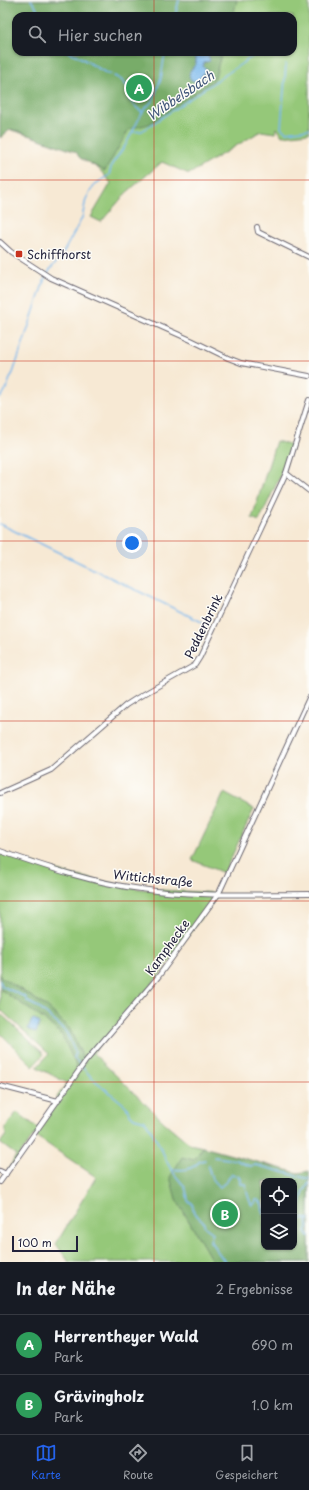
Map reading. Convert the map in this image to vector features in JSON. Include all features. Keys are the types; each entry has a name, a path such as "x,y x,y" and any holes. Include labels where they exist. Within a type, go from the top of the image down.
{"street":[{"path":"257,227 258,232 309,257"},
{"path":"0,242 11,252 44,274 234,360 241,363 309,376"},
{"name":"Peddenbrink","path":"0,793 51,770 126,705 195,665 286,473 309,400"},
{"path":"286,473 309,491"},
{"name":"Kamphecke","path":"0,1182 86,1062 158,977 219,893 309,698"},
{"name":"Wittichstraße","path":"0,851 68,874 119,886 162,891 309,894"},
{"path":"0,1086 58,1101"},
{"path":"0,1171 6,1174"}],"green space":[{"path":"0,0 307,0 309,2 309,133 282,136 277,128 275,133 261,131 189,174 162,162 126,193 101,222 91,217 111,183 99,169 78,156 80,151 11,130 1,125"},
{"path":"0,0 237,0 234,12 12,12 12,56 195,56 196,64 190,70 201,79 207,69 203,67 204,62 207,62 209,56 221,56 214,80 149,124 129,129 105,171 80,158 76,152 11,129 0,138"},
{"path":"276,441 291,445 284,468 259,521 252,518"},
{"path":"224,793 254,809 224,873 192,860"},
{"path":"0,853 68,874 141,889 219,893 158,977 93,1053 165,1123 190,1144 203,1147 194,1160 174,1170 309,1178 309,1262 214,1262 182,1209 213,1262 69,1262 56,1244 96,1177 34,1135 6,1174 16,1155 0,1143 6,1135 5,1128 17,1112 38,1128 58,1101 57,1097 67,1083 37,1067 49,1054 2,1011 0,1012 0,989 45,1020 62,1035 79,1071 85,1062 69,1028 47,1007 0,976"},
{"path":"0,976 47,1007 69,1028 85,1062 79,1072 62,1035 45,1020 0,989"},
{"path":"2,1015 44,1054 33,1066 0,1033 0,1017"},
{"path":"203,1147 298,1173 309,1171 309,1262 213,1262 176,1199 170,1177 182,1157 194,1160"}],"water":[{"path":"195,56 208,56 210,61 204,62 203,67 207,69 207,72 204,72 199,80 193,81 190,79 189,74 196,64"},
{"path":"34,1019 40,1023 36,1033 28,1029 32,1020"}],"waterway":[{"path":"31,0 39,12"},
{"path":"176,12 179,0"},
{"path":"78,56 108,74 111,74"},
{"path":"0,398 4,393 13,373 45,278 63,253 82,218 86,199 94,185 109,175 112,164 125,146 143,111 153,100 161,78 164,56"},
{"name":"Wibbelsbach","path":"132,132 142,131 253,56"},
{"name":"Wibbelsbach","path":"286,64 281,128 286,132 309,129"},
{"path":"114,76 126,85 129,99 138,109 143,112"},
{"path":"0,524 208,625"},
{"path":"0,981 2,986 25,997 28,1002 38,1007 66,1032 76,1053 74,1058 92,1078 126,1106 129,1113 134,1118 145,1121 160,1146 171,1169 187,1169 200,1161 205,1160"},
{"path":"214,1157 236,1160 250,1166 256,1165 309,1179"},
{"path":"209,1165 209,1171 215,1182 220,1187 232,1174 238,1176 240,1179 240,1184 245,1184 249,1200 252,1205 256,1200 259,1200 261,1203"},
{"path":"172,1170 184,1186 188,1201 192,1203 194,1213 203,1221 205,1227 213,1233 210,1241 225,1262"},
{"path":"297,1215 304,1191 309,1183"},
{"path":"297,1218 309,1219"},
{"path":"307,1219 308,1227 306,1231 309,1236"}],"place":[{"name":"Herrentheyer Wald","path":"139,88"},
{"name":"Schiffhorst","path":"19,254"},
{"name":"Grävingholz","path":"225,1214"}]}
